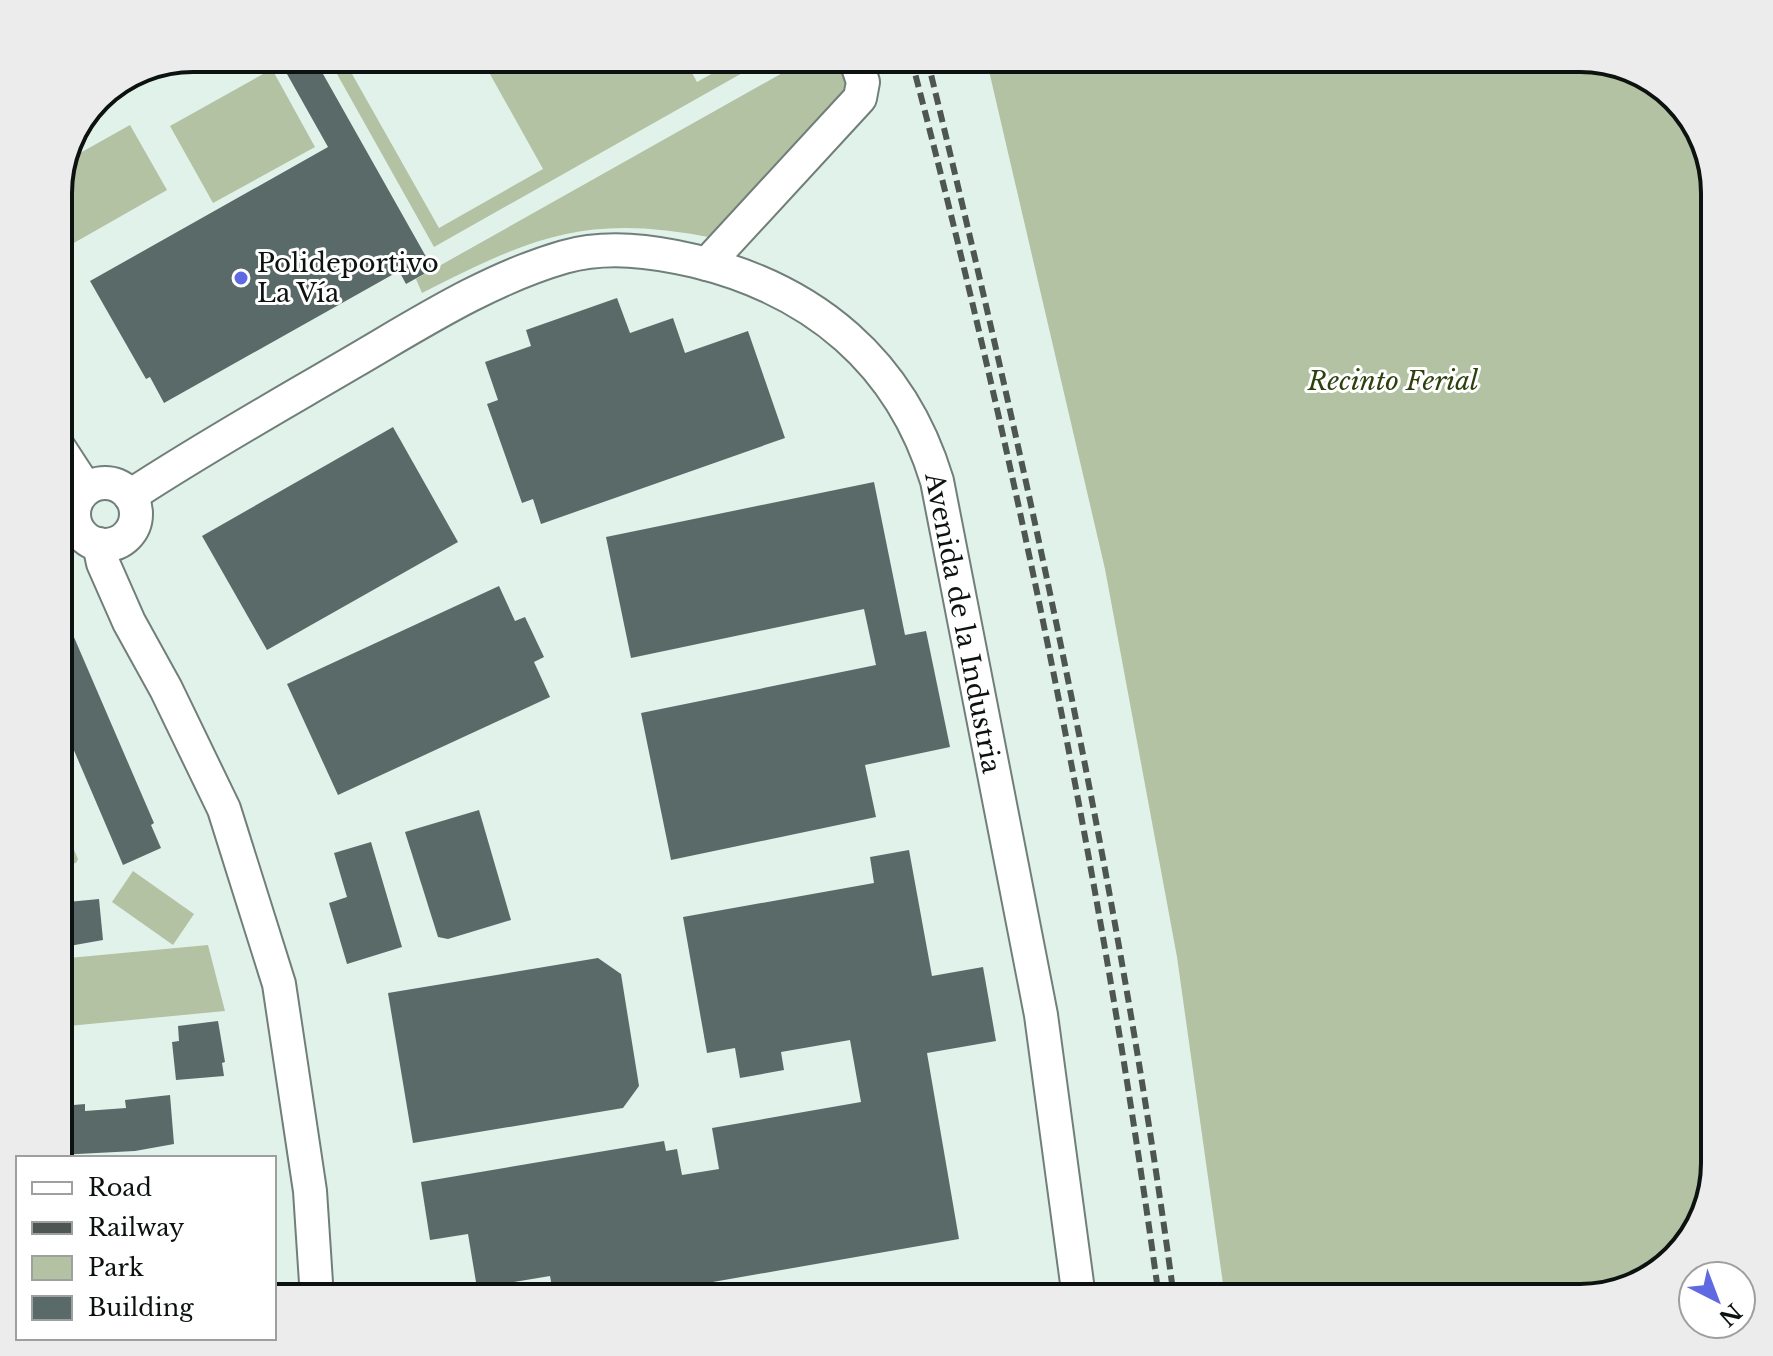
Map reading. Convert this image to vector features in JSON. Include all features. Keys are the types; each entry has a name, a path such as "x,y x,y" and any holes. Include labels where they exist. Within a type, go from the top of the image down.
{"street":[{"path":"707,264 860,98 863,82 860,72"},
{"name":"Avenida de la Industria","path":"130,496 188,458 463,298 564,257 625,249 707,264 754,278 790,295 824,317 886,377 927,447 940,496 1041,1015 1077,1284"},
{"path":"105,483 115,484 130,496 136,516 128,534 110,544 99,544 82,535 73,511 105,483"},
{"path":"99,544 103,563 129,622 166,689 224,809 279,984 310,1191 316,1284"}],"green space":[{"path":"267,72 274,72 315,147 213,203 170,126"},
{"path":"336,72 351,72 439,228 543,169 489,72 692,72 697,82 715,72 744,72 434,247"},
{"path":"784,72 845,72 850,88 714,238 631,228 595,229 530,244 422,293 416,279"},
{"name":"Recinto Ferial","path":"989,72 1580,72 1603,74 1633,84 1654,97 1671,113 1695,154 1701,193 1701,1163 1695,1202 1689,1216 1676,1237 1654,1259 1619,1278 1580,1284 1223,1284 1177,957 1105,569"},
{"path":"130,125 167,190 72,244 72,185 79,154"},
{"path":"72,845 78,859 72,863"},
{"path":"133,871 194,914 173,945 112,902"},
{"path":"208,945 225,1011 72,1026 72,958"}],"building":[{"name":"Polideportivo La Vía","path":"286,72 322,72 433,269 406,284 399,271 164,403 150,377 146,379 90,281 328,147"},
{"path":"617,298 630,333 673,318 685,353 748,331 785,438 541,524 533,499 522,503 487,404 498,400 485,362 531,346 526,330"},
{"path":"393,427 458,542 267,650 202,536"},
{"path":"874,482 905,635 926,631 950,747 865,765 876,817 671,860 641,713 876,665 864,609 631,658 606,537"},
{"path":"499,586 515,621 525,617 544,657 534,662 550,697 338,795 287,684"},
{"path":"72,633 154,823 151,825 161,848 123,865 72,746"},
{"path":"479,810 511,920 448,939 438,937 405,832"},
{"path":"371,842 402,947 347,964 329,903 347,897 334,853"},
{"path":"909,850 932,976 983,967 996,1041 927,1053 959,1239 707,1284 551,1284 550,1276 501,1284 476,1284 468,1234 430,1240 421,1182 664,1141 666,1151 677,1149 682,1175 719,1169 712,1128 861,1102 850,1040 781,1052 784,1070 740,1078 735,1048 707,1053 683,917 874,883 870,857"},
{"path":"99,899 103,940 72,946 72,902"},
{"path":"598,958 621,974 639,1086 623,1108 413,1143 388,993"},
{"path":"218,1021 225,1062 222,1063 224,1076 176,1080 172,1042 179,1041 178,1026"},
{"path":"170,1095 174,1144 135,1151 72,1154 72,1105 85,1104 85,1111 126,1108 125,1100"}],"railway":[{"path":"915,72 987,365 1054,674 1111,986 1157,1284"},
{"path":"930,72 1000,366 1098,830 1126,986 1172,1284"}],"place":[{"name":"Polideportivo La Vía","path":"241,278"}]}
